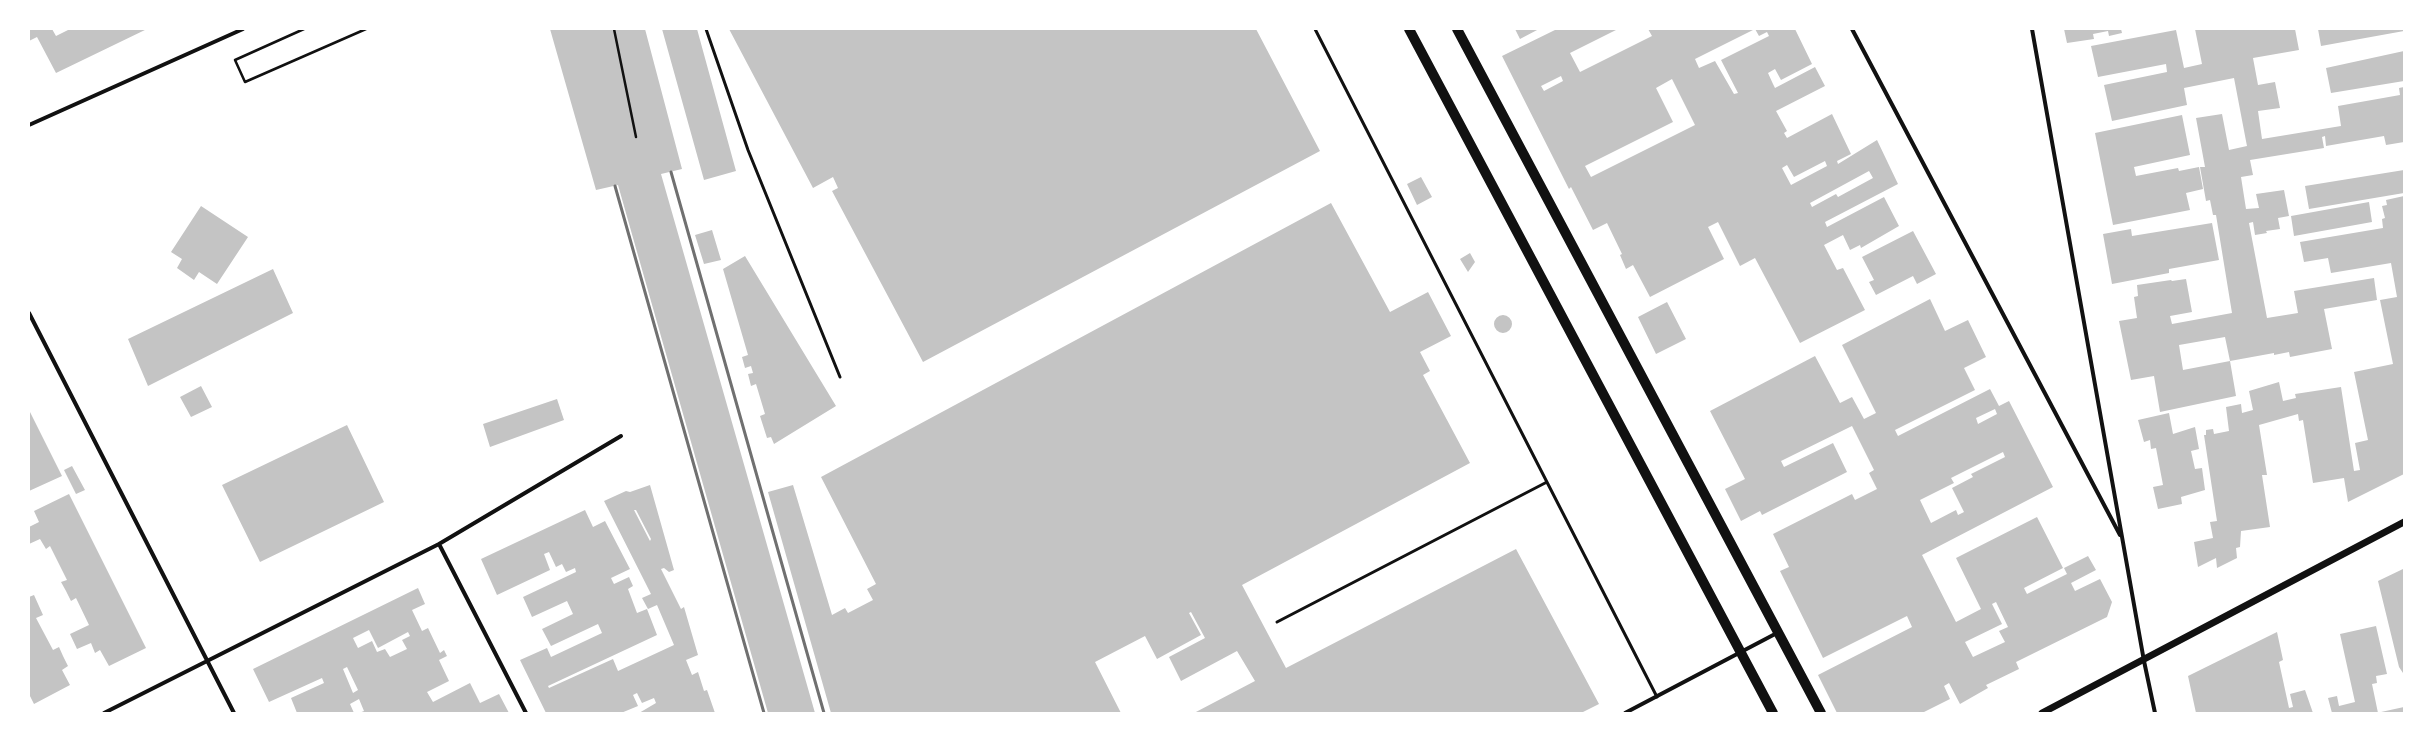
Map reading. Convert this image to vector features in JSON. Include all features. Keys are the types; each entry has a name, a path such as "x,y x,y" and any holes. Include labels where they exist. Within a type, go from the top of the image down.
{"main road":[{"path":"1409,29 1773,713"},
{"path":"1457,29 1821,713"}],"street":[{"path":"29,125 243,29"},
{"path":"1852,29 2122,539"},
{"path":"2032,29 2122,539 2155,713"},
{"path":"29,313 234,713"},
{"path":"104,713 440,544 620,436"},
{"path":"2042,713 2404,522"},
{"path":"440,544 526,713"},
{"path":"1625,713 1778,632"}],"lane":[{"path":"706,29 748,150 840,377"},
{"path":"1315,29 1657,697"},
{"path":"1277,622 1547,482"}],"path":[{"path":"304,29 235,60 245,82 366,29"},
{"path":"614,29 636,137"}],"building":[{"path":"29,29 52,29 56,36 70,29 147,29 56,73 37,37 29,41"},
{"path":"550,29 645,29 682,169 661,174 815,713 768,713 618,185 596,190"},
{"path":"662,29 697,29 736,171 704,180"},
{"path":"729,29 1256,29 1320,151 923,362 832,191 838,188 833,177 813,188"},
{"path":"1515,29 1539,29 1520,39"},
{"path":"1557,29 1618,29 1570,53 1580,72 1652,36 1648,29 1755,29 1795,29 1812,64 1781,80 1775,69 1768,73 1775,88 1815,67 1825,86 1776,111 1787,131 1784,133 1787,138 1832,114 1851,154 1837,161 1838,164 1877,140 1898,184 1825,222 1827,227 1884,197 1899,226 1861,248 1860,245 1850,250 1843,235 1824,245 1837,270 1843,268 1865,310 1800,343 1755,258 1740,266 1718,222 1708,227 1724,259 1650,297 1633,265 1626,269 1620,255 1622,254 1607,223 1593,230 1571,187 1569,189 1502,56","holes":["1755,29 1759,36 1767,32 1769,36 1721,60 1738,93 1734,94 1715,61 1699,68 1695,59","1561,76 1563,81 1544,91 1541,86","1672,79 1695,125 1591,177 1585,166 1673,122 1656,88","1825,161 1827,166 1791,185 1782,168 1787,165 1794,177","1869,171 1873,178 1838,197 1836,194 1812,207 1810,203"]},
{"path":"2064,29 2121,29 2122,33 2109,36 2108,31 2093,34 2094,39 2067,43"},
{"path":"2195,29 2295,29 2299,50 2253,58 2258,85 2275,82 2280,108 2258,111 2262,139 2341,126 2338,106 2400,95 2399,88 2404,87 2404,142 2386,145 2384,136 2326,146 2325,136 2322,137 2324,148 2250,160 2253,175 2241,177 2246,209 2259,208 2256,194 2284,190 2289,216 2278,218 2280,229 2266,231 2267,233 2255,235 2253,222 2249,223 2267,318 2298,313 2294,291 2374,278 2377,300 2324,309 2332,349 2290,357 2289,352 2274,355 2274,353 2230,361 2236,396 2160,412 2154,376 2131,380 2119,321 2137,318 2134,297 2138,296 2137,285 2171,280 2186,279 2192,312 2170,316 2172,324 2232,313 2216,215 2213,215 2210,200 2206,201 2200,167 2205,167 2196,118 2222,114 2229,150 2247,146 2234,78 2184,88 2187,105 2112,121 2104,85 2167,72 2166,64 2098,77 2091,46 2176,30 2184,68 2202,64","holes":["2225,337 2230,361 2183,370 2179,345"]},
{"path":"2318,29 2404,29 2404,31 2321,46"},
{"path":"2404,51 2404,81 2331,93 2326,68"},
{"path":"2182,115 2190,155 2134,167 2136,176 2178,168 2179,171 2199,167 2203,189 2186,193 2190,210 2113,225 2095,133"},
{"path":"2404,170 2404,193 2309,209 2305,186"},
{"path":"1421,177 1432,197 1417,205 1407,184"},
{"path":"2404,196 2404,474 2348,502 2344,478 2313,483 2303,420 2299,421 2298,414 2259,425 2267,475 2262,475 2270,527 2241,531 2240,547 2236,548 2237,558 2217,568 2216,558 2198,567 2194,542 2213,538 2210,522 2217,521 2204,435 2206,435 2206,430 2213,429 2214,434 2229,431 2226,407 2241,404 2242,413 2253,410 2249,391 2279,382 2283,401 2296,398 2295,394 2341,387 2354,471 2360,470 2355,443 2368,440 2354,372 2393,364 2380,300 2397,297 2391,263 2331,273 2328,258 2304,262 2300,242 2383,228 2382,219 2385,218 2382,206 2387,205 2386,200"},
{"path":"2369,202 2372,222 2294,236 2291,216"},
{"path":"1331,203 1390,312 1428,292 1451,336 1420,352 1430,371 1423,375 1470,463 1242,585 1286,668 1516,549 1599,704 1581,713 1194,713 1255,681 1237,651 1181,681 1169,657 1205,638 1191,612 1189,613 1201,635 1157,659 1145,636 1095,662 1121,713 831,713 768,492 793,485 832,615 845,608 848,613 873,600 867,589 876,584 821,477"},
{"path":"201,206 248,237 217,284 199,272 194,280 177,268 182,259 171,252"},
{"path":"2212,223 2219,260 2169,269 2169,273 2112,284 2103,234 2131,229 2132,236"},
{"path":"712,230 721,260 704,264 695,235"},
{"path":"1913,231 1936,274 1917,284 1913,276 1876,295 1869,282 1874,280 1862,257"},
{"path":"1470,253 1475,262 1468,272 1460,259"},
{"path":"745,256 836,406 774,444 771,437 767,438 760,416 765,414 756,384 751,386 748,374 753,373 751,366 745,368 742,357 748,355 723,269"},
{"path":"273,269 293,313 148,386 128,339"},
{"path":"1930,299 1945,331 1968,320 1986,357 1964,368 1975,390 1895,430 1898,436 1990,389 1999,406 2009,401 2053,487 1922,555 1956,622 1981,609 1956,558 2037,517 2063,568 2024,588 2027,594 2067,574 2064,568 2088,556 2096,570 2071,583 2075,591 2100,579 2112,602 2107,617 2016,662 2019,669 1986,685 1988,688 1960,704 1949,683 1944,686 1950,699 1922,713 1837,713 1818,675 1912,627 1907,616 1823,658 1780,571 1789,567 1773,534 1852,494 1855,500 1877,489 1869,473 1874,470 1852,426 1781,461 1784,467 1833,443 1847,472 1762,515 1760,511 1741,521 1725,489 1745,479 1710,411 1815,356 1840,403 1852,397 1864,419 1876,413 1842,345","holes":["1995,409 1997,414 1978,424 1976,418","2003,452 2005,457 1971,474 1973,477 1952,488 1964,512 1958,515 1956,510 1931,523 1920,500 1954,483 1951,478","1996,602 2008,627 1999,631 2005,642 1973,657 1965,642 2002,624 1992,604"]},
{"path":"1667,302 1686,339 1656,354 1638,317"},
{"path":"1503,315 1509,318 1512,324 1509,330 1503,333 1497,330 1494,324 1497,318"},
{"path":"201,386 212,407 191,417 180,397"},
{"path":"557,399 564,420 490,447 483,424"},
{"path":"29,410 62,476 29,491"},
{"path":"2169,413 2173,434 2195,427 2199,449 2191,451 2195,469 2202,468 2205,490 2181,497 2182,504 2158,509 2153,487 2163,485 2156,448 2151,449 2150,440 2144,442 2138,420"},
{"path":"347,425 384,502 260,562 222,485"},
{"path":"72,466 85,490 76,494 64,470"},
{"path":"650,485 674,570 669,572 664,568 661,569 681,609 684,607 698,655 686,660 692,675 698,672 704,691 707,690 715,713 639,713 656,703 654,698 642,703 637,693 633,695 638,706 621,713 546,713 520,660 547,648 551,657 602,633 598,624 551,646 542,629 573,614 567,601 532,617 523,597 576,572 575,568 566,572 562,564 556,567 549,552 544,554 550,570 497,595 481,559 585,510 593,527 605,521 630,569 611,578 614,584 629,577 633,586 628,589 637,613 647,609 657,635 548,686 549,688 613,659 618,671 674,645 657,605 648,609 642,598 651,594 604,501 626,491 630,492","holes":["634,510 636,510 651,539 650,541"]},
{"path":"69,494 146,648 109,666 100,650 95,653 91,643 77,649 70,634 89,625 76,598 71,601 61,582 67,580 50,546 46,549 40,539 29,544 29,527 39,522 34,511"},
{"path":"2403,569 2403,673 2399,667 2378,581"},
{"path":"418,588 425,604 412,610 422,631 428,628 440,653 444,650 447,656 439,660 449,681 427,692 433,702 470,683 480,703 499,694 509,713 359,713 364,711 359,699 350,704 354,713 297,713 291,698 324,683 322,678 269,702 253,669","holes":["369,630 378,648 408,632 410,636 402,640 407,649 390,657 385,649 377,652 372,641 358,648 353,638","347,667 358,690 353,693 343,669"]},
{"path":"34,595 43,615 36,618 53,650 59,647 68,666 62,670 70,685 34,704 29,694 29,597"},
{"path":"2376,626 2387,674 2376,676 2377,683 2372,684 2378,713 2332,713 2328,698 2337,696 2339,706 2355,702 2340,634"},
{"path":"2277,632 2283,660 2279,662 2289,708 2293,707 2290,694 2305,690 2313,713 2196,713 2188,676"},
{"path":"2404,707 2404,713 2381,713 2381,712"}],"railway":[{"path":"671,172 824,713"},
{"path":"615,186 764,713"}]}
